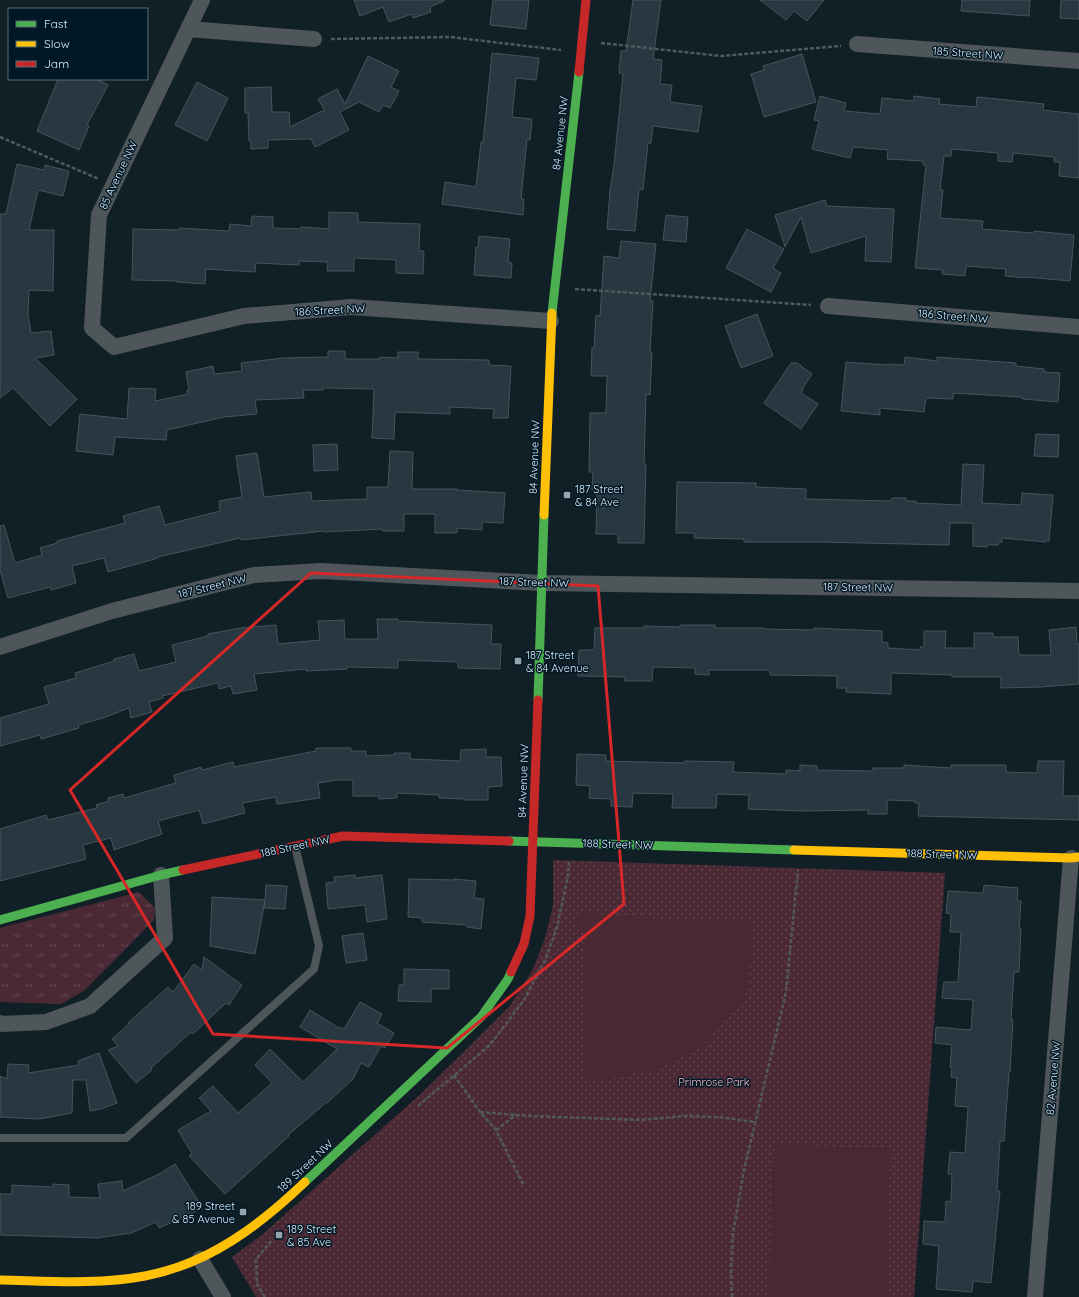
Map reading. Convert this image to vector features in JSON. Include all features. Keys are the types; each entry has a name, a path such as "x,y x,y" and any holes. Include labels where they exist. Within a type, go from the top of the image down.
{"street":[{"name":"85 Avenue NW","path":"114,348 92,328 99,215 202,0"},
{"name":"84 Avenue NW","path":"530,916 551,321 574,122 586,0"},
{"path":"188,29 314,39"},
{"name":"185 Street NW","path":"857,44 1079,61"},
{"name":"186 Street NW","path":"828,306 1079,327"},
{"name":"186 Street NW","path":"114,348 244,316 351,307 551,321"},
{"name":"187 Street NW","path":"0,647 112,611 254,575 321,571 542,583 1079,591"},
{"name":"188 Street NW","path":"0,920 161,875 343,836 1075,858"},
{"name":"82 Avenue NW","path":"1035,1297 1075,858"},
{"path":"0,1023 46,1022 90,1006 165,938 161,875"},
{"name":"189 Street NW","path":"0,1280 97,1281 125,1279 163,1272 200,1259 240,1237 278,1208 481,1017 508,979 524,944 530,916"},
{"path":"200,1259 223,1297"}],"lane":[{"path":"0,1138 126,1138 314,969 319,946 295,846"}],"path":[{"path":"0,137 114,185"},
{"path":"554,288 828,306"},
{"path":"732,1297 731,1270 733,1233 744,1170 786,992 800,850"},
{"path":"454,1075 480,1112 496,1130 524,1186"},
{"path":"480,1112 516,1115 641,1120 684,1116 756,1122"},
{"path":"496,1130 516,1115"}],"highlighted area":[{"path":"311,573 598,586 624,904 447,1048 213,1034 70,790"}],"green space":[{"name":"Primrose Park","path":"553,860 945,873 914,1297 256,1297 232,1257 263,1234 423,1092 509,1007 533,969 545,938 553,905"},
{"path":"139,892 155,908 154,920 84,991 61,1004 0,1002 0,928"},
{"path":"579,910 591,911 599,916 754,921 746,996 704,1045 660,1069 586,1083 586,932 577,927"},
{"path":"774,1145 891,1149 886,1297 769,1297"}],"building":[{"path":"354,0 444,1 430,7 431,12 413,18 412,14 389,22 383,7 360,16"},
{"path":"493,0 529,0 526,29 490,25"},
{"path":"633,0 661,0 653,59 662,60 660,84 672,85 670,102 702,106 698,132 653,126 651,143 648,143 643,190 639,189 635,231 607,229 623,74 619,73 621,51 626,51"},
{"path":"760,0 824,0 807,21 794,11 786,20"},
{"path":"962,0 1030,0 1029,16 961,11"},
{"path":"1061,0 1079,0 1079,19 1060,18"},
{"path":"492,53 539,58 536,80 516,78 512,117 532,119 530,140 527,139 521,199 524,199 523,215 442,204 445,182 476,187 481,142 483,143"},
{"path":"802,54 816,102 764,117 751,74 764,70 763,66"},
{"path":"368,56 399,71 391,87 399,91 390,108 383,105 379,112 359,102 340,112 349,130 315,147 311,139 268,140 268,148 251,149 251,141 249,141 248,113 245,113 245,88 271,87 272,112 289,112 290,127 322,111 325,111 318,99 337,89 345,104"},
{"path":"58,80 99,80 108,85 87,125 89,126 79,150 37,131"},
{"path":"197,82 228,98 207,141 175,125"},
{"path":"820,96 846,103 844,111 880,114 882,98 914,101 914,96 940,99 939,104 976,107 977,97 1044,104 1043,110 1079,114 1079,178 1059,176 1060,162 1054,162 1054,157 1013,153 1012,162 998,161 998,153 952,149 951,156 944,156 940,190 943,190 940,218 983,221 982,229 1033,233 1034,231 1074,235 1070,281 1005,276 1006,269 966,266 965,276 942,274 943,270 915,268 926,165 923,165 923,161 887,159 888,150 853,147 850,158 812,149 819,121 814,120"},
{"path":"17,164 44,170 45,165 69,171 63,196 38,190 29,230 54,230 53,291 29,290 28,314 31,333 51,331 54,355 35,358 77,399 50,426 13,388 0,398 0,214 6,214"},
{"path":"825,200 827,206 894,209 891,262 865,261 866,236 811,253 801,217 785,247 775,215"},
{"path":"329,212 358,213 358,222 420,224 419,251 424,251 423,274 396,273 396,260 354,258 354,271 327,271 328,262 299,261 299,265 256,263 255,272 206,269 205,284 177,281 132,280 133,229 179,230 179,228 229,231 230,224 251,226 252,216 273,217 273,228 301,229 301,227 329,229"},
{"path":"666,215 688,217 686,242 663,240"},
{"path":"747,229 784,249 773,268 781,273 771,292 726,268"},
{"path":"479,236 510,239 508,262 512,263 511,278 474,275 476,247 478,247"},
{"path":"621,241 656,244 650,301 653,301 650,352 652,352 650,395 646,394 644,543 618,543 618,534 596,534 597,490 592,490 593,472 589,472 590,413 606,413 607,376 591,376 592,348 594,348 596,315 600,316 604,256 619,258"},
{"path":"757,314 773,356 741,368 725,326"},
{"path":"328,351 345,351 345,359 380,359 380,357 398,358 398,352 418,352 418,359 489,360 489,365 511,366 508,418 493,418 494,409 450,407 450,414 395,412 394,439 372,438 374,389 323,388 323,390 303,390 304,398 255,400 257,414 224,417 167,430 166,440 115,437 113,455 76,451 80,414 127,419 129,388 156,389 155,401 188,394 187,390 189,390 186,372 213,366 214,374 242,371 241,363 283,358 328,357"},
{"path":"905,357 937,361 937,357 1016,363 1016,366 1044,369 1044,372 1060,373 1058,402 1023,399 1020,397 953,393 953,399 926,398 924,412 880,408 880,415 841,411 846,362 904,365"},
{"path":"791,363 797,363 812,374 801,393 818,404 801,429 764,403"},
{"path":"1036,434 1059,435 1058,457 1034,456"},
{"path":"337,444 338,470 314,471 313,445"},
{"path":"390,451 413,452 412,489 457,489 505,493 503,523 482,522 482,530 457,528 457,533 435,533 435,514 404,514 404,531 382,531 382,529 324,531 241,540 240,538 158,557 108,572 104,558 72,566 76,583 51,590 50,587 8,598 0,570 0,526 4,525 15,563 42,555 40,548 57,543 57,541 125,523 123,516 159,506 165,525 220,511 219,501 242,497 236,456 257,453 264,497 311,492 312,501 367,499 367,487 388,487"},
{"path":"963,464 984,465 982,503 1021,505 1022,493 1053,495 1049,541 1002,538 1002,542 999,542 998,545 987,545 987,547 973,546 973,523 950,523 949,545 744,542 744,539 694,538 694,533 676,533 677,482 756,483 756,487 806,489 806,499 891,501 892,498 906,498 906,501 916,501 916,503 961,505"},
{"path":"377,619 492,625 491,644 501,644 500,669 458,668 458,662 398,660 398,668 347,667 347,669 306,671 306,669 254,674 257,690 233,694 231,686 219,689 218,683 162,696 163,698 149,702 152,712 131,718 129,708 103,718 78,725 79,728 41,739 40,735 0,746 0,718 49,704 44,687 76,678 75,673 114,661 114,659 134,654 139,671 176,662 172,645 208,636 208,634 241,628 276,625 278,644 320,640 318,621 344,620 345,639 378,639"},
{"path":"680,625 715,625 715,628 814,630 814,628 882,631 882,642 888,643 888,648 920,650 920,647 924,647 924,631 946,631 945,648 974,648 974,633 993,633 993,637 1018,637 1019,655 1051,655 1049,630 1076,627 1077,644 1079,644 1079,684 1001,688 1001,677 952,677 952,675 891,673 891,694 846,692 846,688 837,688 837,676 770,675 770,670 709,670 709,675 695,674 695,668 653,667 652,681 625,681 625,677 578,676 579,650 594,650 595,628 644,628 644,626 680,627"},
{"path":"316,748 351,748 351,751 366,751 366,756 410,753 410,759 460,761 461,750 486,749 486,757 501,757 502,786 488,787 488,800 464,800 439,798 439,795 397,793 397,798 379,799 379,796 353,796 353,780 337,780 318,783 320,798 277,804 276,797 242,803 245,813 203,824 199,810 158,821 162,834 114,850 111,838 83,845 86,859 0,881 0,829 46,815 48,820 97,808 96,805 109,801 108,798 123,794 124,798 176,783 174,775 201,767 202,770 233,762 234,767 316,751"},
{"path":"577,754 606,755 606,761 684,763 685,761 734,762 733,772 786,774 786,770 800,771 800,765 817,766 817,770 873,771 873,768 904,768 904,765 951,768 951,765 1006,765 1006,772 1037,773 1038,761 1064,761 1063,796 1079,796 1079,820 918,816 919,803 915,803 915,801 887,800 887,814 868,814 868,810 803,811 748,809 749,795 717,794 716,808 672,808 673,794 633,793 632,807 611,806 611,799 589,798 590,786 576,785"},
{"path":"355,875 355,878 382,875 387,919 367,922 365,905 328,909 326,883 335,882 334,877"},
{"path":"409,879 454,879 476,881 474,898 484,899 481,929 467,927 467,925 422,922 422,918 408,917"},
{"path":"266,885 287,886 285,909 264,908"},
{"path":"984,885 1018,888 1017,900 1021,901 1019,928 1021,928 1019,972 1014,972 1010,1072 1004,1141 1000,1141 997,1191 1000,1191 991,1283 973,1281 972,1292 936,1289 939,1246 923,1244 924,1221 945,1222 946,1201 951,1202 952,1174 948,1174 950,1152 965,1153 968,1107 955,1106 957,1078 951,1077 952,1067 950,1067 952,1045 935,1043 936,1027 971,1030 973,1000 942,998 944,982 958,982 961,932 950,932 951,914 946,913 948,891 983,893"},
{"path":"212,897 265,900 255,954 210,946"},
{"path":"363,933 367,960 346,963 342,936"},
{"path":"204,957 242,985 229,1005 226,1003 193,1034 191,1032 151,1068 152,1070 136,1083 108,1050 118,1046 112,1039 168,987 173,992 194,964 202,970"},
{"path":"404,969 449,970 449,989 431,989 431,1002 398,1001 399,985 404,985"},
{"path":"360,1002 382,1014 377,1023 394,1033 385,1048 381,1046 369,1067 361,1063 353,1079 327,1103 288,1135 289,1136 225,1194 189,1156 192,1154 178,1130 211,1111 199,1098 213,1086 238,1113 272,1083 255,1065 270,1049 303,1082 337,1049 300,1027 310,1010 339,1028 344,1029"},
{"path":"99,1053 117,1103 101,1109 90,1111 86,1080 73,1080 72,1113 39,1119 0,1117 0,1076 7,1079 8,1064 29,1065 28,1073 79,1065 78,1061"},
{"path":"175,1164 202,1207 186,1217 159,1228 156,1222 131,1233 97,1238 0,1235 0,1194 12,1194 12,1185 53,1187 53,1184 69,1185 69,1197 100,1198 98,1184 122,1181 123,1191 161,1173"}],"traffic: fast":[{"path":"552,313 579,72"},
{"path":"538,700 544,515"},
{"path":"509,841 794,850"},
{"path":"0,920 183,870"},
{"path":"305,1182 481,1017 508,979 511,972"}],"traffic: slow":[{"path":"544,515 552,313"},
{"path":"794,850 1079,857"},
{"path":"0,1280 72,1282 109,1281 145,1276 168,1270 191,1262 232,1241 270,1213 305,1182"}],"traffic: jam":[{"path":"579,72 586,0"},
{"path":"511,972 524,944 530,916 538,700"},
{"path":"183,870 343,836 509,841"}],"place":[{"name":"187 Street & 84 Ave","path":"567,495"},
{"name":"187 Street & 84 Avenue","path":"518,661"},
{"name":"189 Street & 85 Avenue","path":"243,1212"},
{"name":"189 Street & 85 Ave","path":"279,1235"}]}
